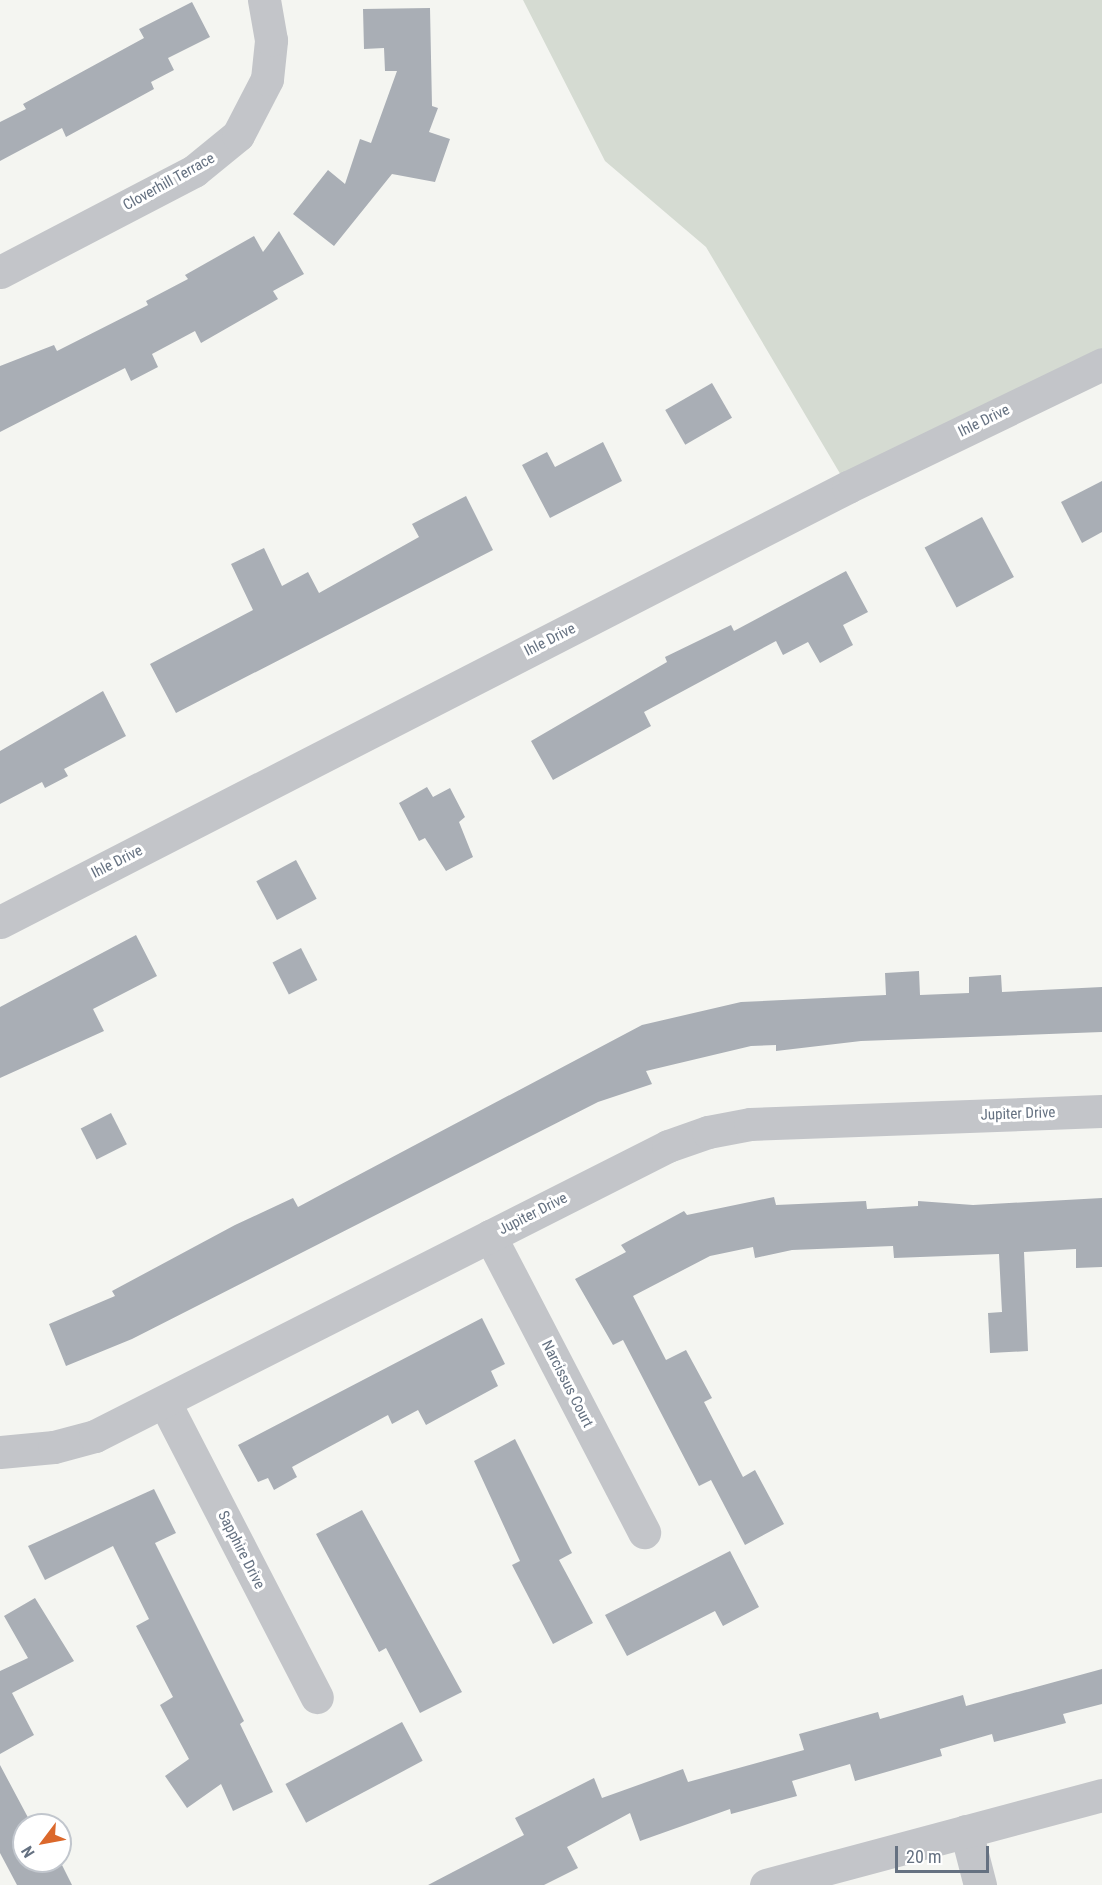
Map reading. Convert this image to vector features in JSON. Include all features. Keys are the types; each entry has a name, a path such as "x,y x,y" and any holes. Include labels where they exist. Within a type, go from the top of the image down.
{"street":[{"name":"Cloverhill Terrace","path":"0,272 194,171 238,135 267,79 271,40 264,0"},
{"name":"Ihle Drive","path":"0,922 848,487 1102,364"},
{"name":"Jupiter Drive","path":"0,1452 54,1448 95,1436 165,1403 668,1146 708,1132 750,1124 1102,1111"},
{"name":"Narcissus Court","path":"490,1236 644,1532"},
{"name":"Sapphire Drive","path":"165,1403 316,1697"},
{"path":"766,1885 1102,1795"},
{"path":"966,1831 980,1885"}],"shaded area":[{"path":"523,0 1102,0 1102,364 848,487 706,247 605,161"}],"building":[{"path":"192,2 210,37 168,58 174,70 151,82 154,89 66,137 62,128 0,161 0,122 26,109 23,104 144,38 139,29"},
{"path":"430,8 432,106 438,108 429,132 450,139 435,182 392,174 334,246 293,214 328,170 345,184 360,139 371,143 397,71 385,71 384,48 364,49 363,9"},
{"path":"279,231 304,274 273,291 278,299 201,343 195,331 152,354 158,367 131,381 125,368 0,432 0,366 54,345 57,351 148,305 146,301 188,279 185,275 254,236 263,252"},
{"path":"712,383 732,418 685,445 665,410"},
{"path":"603,442 622,481 550,518 522,465 547,452 555,467"},
{"path":"1102,481 1102,532 1082,543 1061,502"},
{"path":"466,496 493,550 176,713 150,664 253,610 231,564 264,548 282,586 308,572 319,593 419,537 412,524"},
{"path":"982,517 1014,577 957,608 925,548"},
{"path":"846,571 868,612 843,625 853,645 820,663 808,642 783,655 776,641 644,712 651,726 553,780 531,741 667,662 665,657 731,625 734,631"},
{"path":"103,691 126,736 64,769 68,776 45,788 42,782 0,804 0,751"},
{"path":"427,787 433,797 450,788 465,817 459,822 473,857 446,871 425,838 419,841 399,803"},
{"path":"296,860 317,899 277,920 256,881"},
{"path":"136,935 157,976 93,1009 104,1031 0,1078 0,1007"},
{"path":"301,948 317,980 289,995 272,963"},
{"path":"919,971 920,995 969,993 969,977 1001,975 1002,992 1102,987 1102,1032 861,1041 776,1051 776,1045 751,1046 646,1071 652,1084 598,1102 132,1339 66,1366 49,1324 115,1296 112,1291 235,1225 293,1198 298,1207 642,1025 741,1002 886,995 885,973"},
{"path":"111,1113 127,1144 97,1160 81,1128"},
{"path":"774,1197 776,1205 866,1201 867,1209 918,1206 918,1201 973,1205 1102,1198 1102,1267 1076,1268 1076,1249 1024,1252 1028,1351 990,1353 988,1313 1002,1312 999,1254 894,1258 893,1246 792,1250 755,1258 753,1247 710,1256 633,1296 666,1360 686,1350 712,1398 704,1402 743,1477 755,1470 784,1524 745,1545 711,1480 699,1486 623,1340 613,1345 575,1279 626,1252 621,1245 684,1211 687,1215"},
{"path":"482,1318 505,1364 491,1371 498,1386 426,1425 418,1410 392,1424 388,1415 292,1467 297,1477 274,1490 268,1478 258,1482 238,1445"},
{"path":"515,1439 572,1553 559,1560 593,1623 553,1644 512,1565 520,1561 474,1461"},
{"path":"154,1489 176,1533 155,1543 244,1721 240,1724 273,1792 233,1811 221,1784 187,1808 165,1776 189,1759 160,1705 173,1697 136,1626 149,1619 113,1546 45,1580 28,1546"},
{"path":"362,1510 462,1692 420,1713 386,1648 379,1652 316,1534"},
{"path":"730,1551 759,1607 723,1626 715,1611 627,1656 605,1615"},
{"path":"35,1598 74,1661 12,1693 34,1735 0,1754 0,1671 28,1658 4,1616"},
{"path":"1102,1669 1102,1704 1063,1714 1066,1723 994,1742 992,1734 940,1749 942,1756 855,1781 850,1764 792,1781 797,1796 731,1814 730,1809 640,1841 630,1813 567,1847 578,1868 544,1885 428,1885 524,1835 515,1818 594,1778 602,1798 683,1769 688,1782 804,1750 799,1734 878,1712 880,1719 963,1695 966,1706"},
{"path":"402,1722 423,1761 306,1823 285,1784"},
{"path":"0,1765 26,1813 12,1813 12,1873 66,1873 72,1885 17,1885 0,1853"}]}
